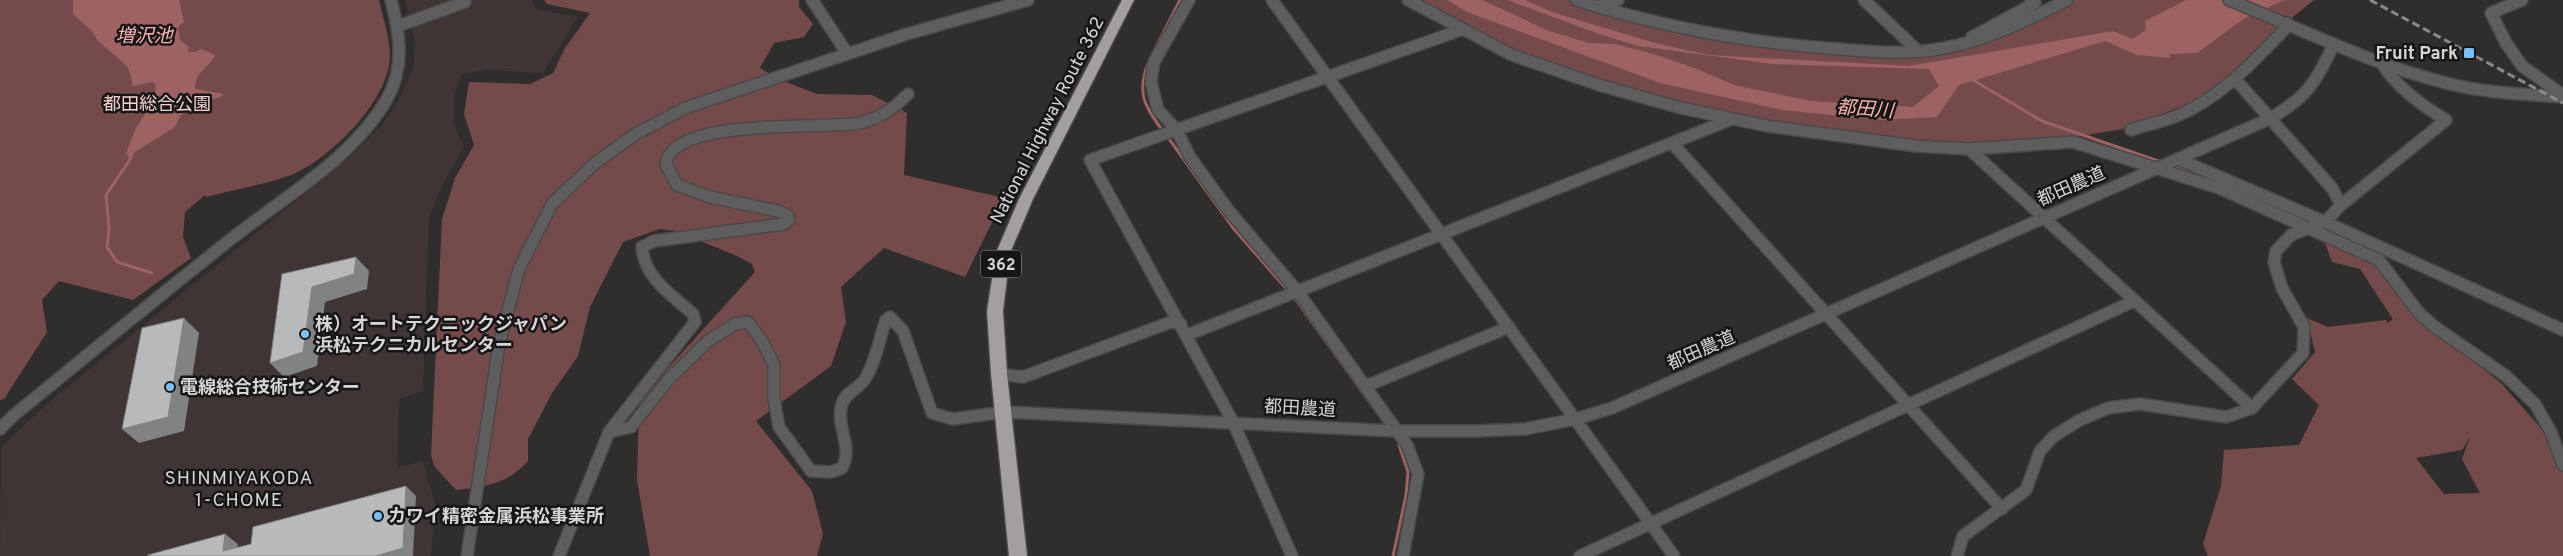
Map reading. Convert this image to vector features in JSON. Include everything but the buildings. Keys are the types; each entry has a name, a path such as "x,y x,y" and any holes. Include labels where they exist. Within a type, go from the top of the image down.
{"highway":[{"name":"National Highway Route 362","path":"1018,556 999,374 995,310 1003,253 1026,199 1128,0"}],"street":[{"path":"0,429 14,415 150,304 331,160 364,130 382,107 396,76 401,46 391,0"},
{"path":"398,26 466,2 465,0"},
{"path":"812,0 848,53"},
{"path":"467,556 499,345 519,269 552,204 594,164 634,135 685,108 907,34 1028,0"},
{"path":"1189,0 1154,62 1151,82 1158,110 1175,130 1190,156 1229,212 1366,386 1407,445 1418,474 1403,556"},
{"path":"1272,0 1674,556"},
{"path":"1408,0 1461,30 1512,55 1566,75 1638,96 1732,119 1877,142 1969,149 2073,142 2158,167 2317,224 2379,260 2424,318 2521,389 2544,417 2563,465"},
{"path":"1576,0 1682,29 1772,44 1851,51 1918,52 1954,47 2005,31 2067,0"},
{"path":"1598,7 1618,0"},
{"path":"1864,0 1918,52"},
{"path":"1954,47 2035,3 2031,0"},
{"path":"2228,0 2287,22 2334,44 2381,62 2447,83 2503,92 2563,96"},
{"path":"2522,0 2491,13 2506,43 2522,66 2563,96"},
{"path":"2131,130 2179,115 2235,79 2284,30 2287,22"},
{"path":"1292,556 1233,422 1090,160 1461,30"},
{"name":"都田農道","path":"609,432 631,428 662,386 695,353 730,325 748,322 754,329 774,365 774,399 779,427 812,471 836,471 845,465 848,452 840,413 841,402 862,383 868,374 886,320 890,317 903,331 932,413 952,419 1004,412 1396,430 1525,429 1576,420 1612,408 2271,118 2296,103 2318,77 2334,44"},
{"path":"1957,556 1963,536 2002,510 2026,490 2040,450 2054,436 2080,420 2108,408 2140,404 2226,417 2252,408 2304,353 2304,327 2285,294 2274,262 2276,251 2282,242 2291,235 2317,224 2446,120 2418,102 2385,69 2381,62"},
{"path":"2235,79 2332,188 2341,205"},
{"path":"559,556 609,432 695,322 693,314 652,276 641,256 642,247 654,241 784,224 789,220 788,216 778,211 704,196 676,184 666,166 667,156 674,148 685,142 760,126 840,127 848,125 888,112 902,103 908,94"},
{"path":"1187,335 1442,236 1732,119"},
{"path":"1673,144 2002,510"},
{"path":"1969,149 2252,408"},
{"path":"2175,160 2317,224 2563,330"},
{"path":"1580,556 2134,300"},
{"path":"999,374 1023,377 1171,322 1181,324"},
{"path":"1366,386 1509,327"}],"shaded area":[{"path":"405,0 531,0 537,9 578,17 543,73 487,70 462,74 454,95 454,124 464,147 442,186 429,217 423,391 399,399 397,468 423,461 436,508 431,556 0,556 1,447 48,403 351,156 380,127 397,104 413,68 415,42"}],"green space":[{"name":"都田総合公園","path":"0,0 379,0 388,35 390,56 387,73 380,91 369,109 355,126 323,156 281,179 206,197 205,195 185,212 183,237 191,258 133,300 59,281 42,300 47,332 4,399 0,400"},
{"path":"544,0 799,0 799,7 813,24 804,37 774,43 760,68 781,80 817,94 872,95 907,113 904,175 1004,198 965,277 884,248 841,287 846,322 831,366 756,421 812,491 823,534 817,556 650,556 637,480 639,404 668,368 755,272 752,264 735,255 675,231 660,229 623,242 590,307 578,356 552,393 528,439 528,461 520,469 504,480 495,483 456,490 434,466 431,455 442,219 455,178 474,145 464,114 469,82 530,84 553,73 565,48 590,13 547,4"},
{"path":"1415,0 1569,0 1597,11 1683,33 1791,46 1943,49 2072,0 2214,0 2279,26 2246,63 2195,101 2123,129 2034,144 1938,144 1726,115 1637,92 1490,41"},
{"path":"2279,0 2314,0 2289,20 2263,10"},
{"path":"2324,240 2378,262 2443,337 2501,383 2540,427 2563,457 2563,556 2208,556 2203,544 2221,486 2224,450 2299,445 2319,405 2292,379 2315,352 2307,318 2328,327 2386,320 2388,323 2393,319 2360,269 2332,262","holes":["2470,437 2462,459 2480,493 2444,494 2416,458 2462,450"]}],"water":[{"name":"増沢池","path":"73,0 179,0 184,22 178,27 180,40 189,47 188,52 196,52 201,49 215,55 199,74 195,89 224,94 221,97 191,105 180,116 175,127 135,152 129,161 128,154 125,155 136,128 154,100 156,85 153,82 132,86 132,79 127,66 98,41 92,31 73,14"},
{"name":"都田川","path":"1447,0 1482,0 1549,31 1589,43 1616,44 1660,56 1734,85 1811,101 1913,107 1939,86 1929,69 1773,64 1638,46 1599,34 1507,0 1525,0 1552,12 1655,43 1709,55 1909,66 2113,31 2132,39 2146,30 2145,21 2186,0 2284,0 2245,18 2197,53 2170,54 2168,52 2171,58 2137,55 2105,41 1959,85 1937,117 1882,120 1782,110 1660,83 1467,12"}],"waterway":[{"path":"1153,53 1180,0"},
{"path":"1149,61 1143,81 1144,98 1151,114 1163,131"},
{"path":"1971,79 2042,121 2161,162"},
{"path":"1167,136 1234,229 1297,301 1384,422"},
{"path":"131,158 106,195 109,229 107,247 117,262 152,273"},
{"path":"2172,166 2206,177"},
{"path":"1393,556 1406,495 1408,472 1399,445"}],"railway":[{"path":"2370,0 2563,103"}],"place":[{"name":"Fruit Park","path":"2469,53"},
{"name":"株）オートテクニックジャパン 浜松テクニカルセンター","path":"305,334"},
{"name":"電線総合技術センター","path":"170,387"},
{"name":"カワイ精密金属浜松事業所","path":"378,516"}],"district":[{"name":"SHINMIYAKODA 1-CHOME","path":"239,488"}]}
